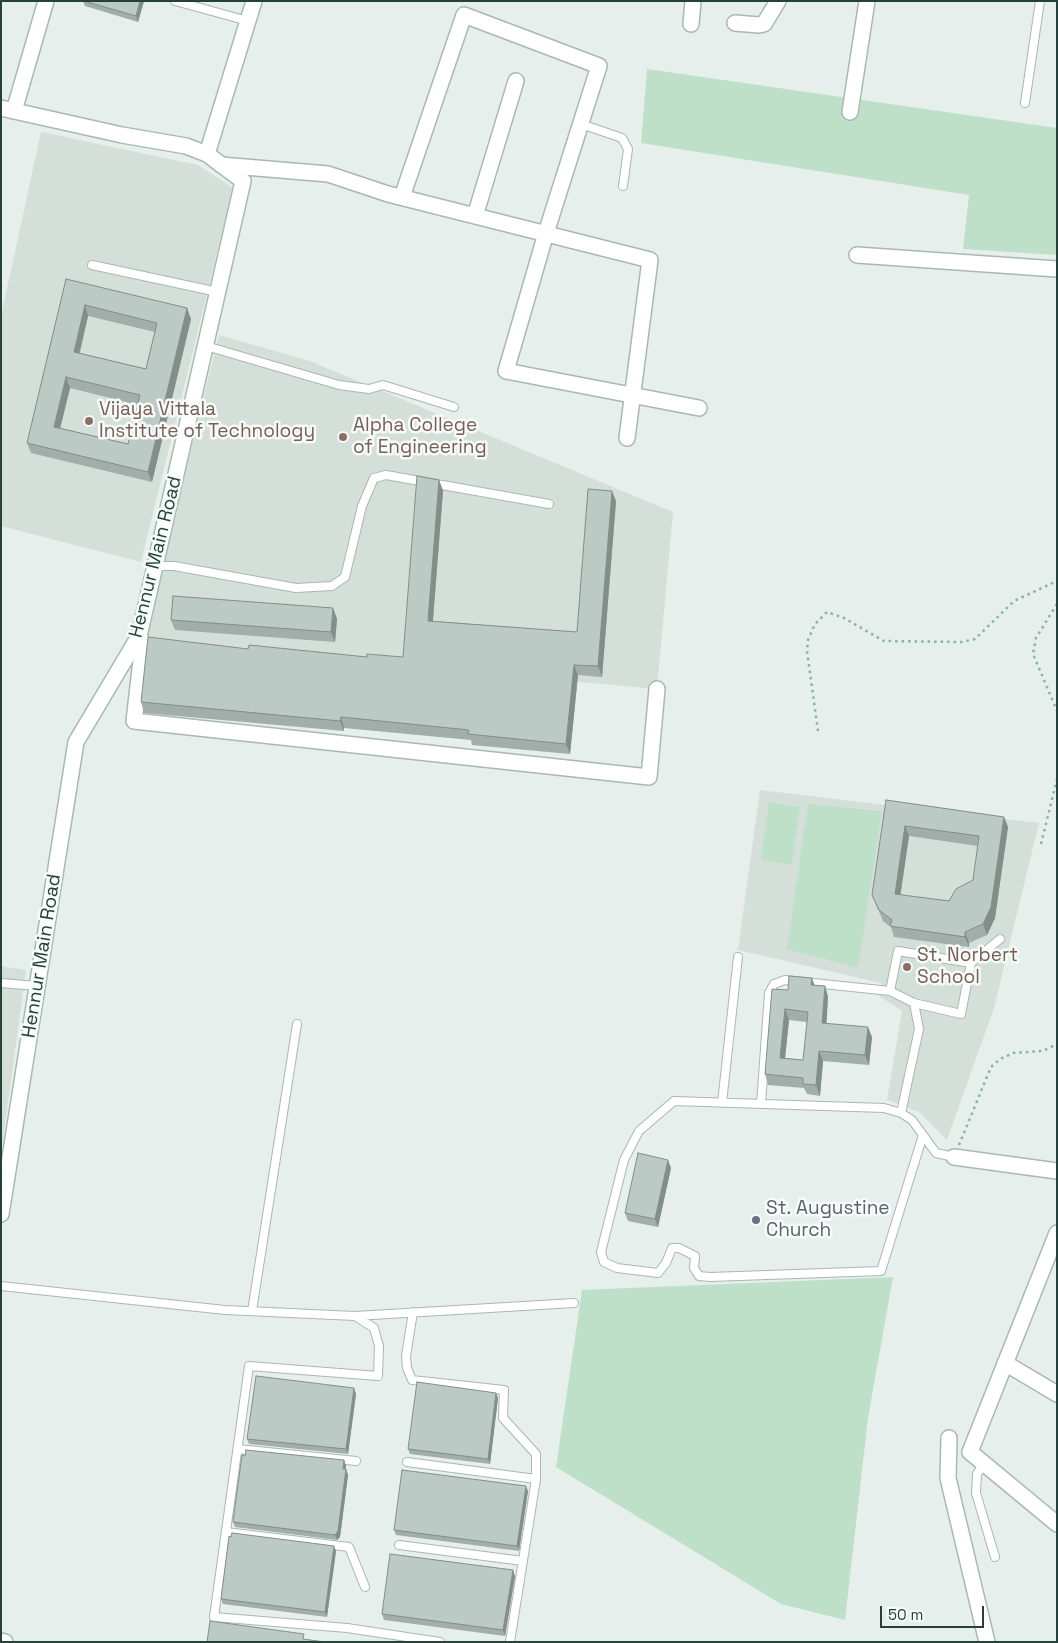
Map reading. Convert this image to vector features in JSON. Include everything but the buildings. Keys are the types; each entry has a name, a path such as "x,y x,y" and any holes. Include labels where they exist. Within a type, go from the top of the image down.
{"street":[{"path":"8,110 46,1"},
{"path":"207,154 254,1"},
{"path":"691,24 693,1"},
{"path":"735,23 759,26 764,24 778,1"},
{"path":"850,112 867,1"},
{"path":"402,198 464,15 599,66 546,233 506,371 632,397 698,408"},
{"path":"475,216 516,81"},
{"name":"Hennur Main Road","path":"2,1206 76,742 139,636 244,182 207,154 186,146 122,135 8,110"},
{"path":"221,165 328,174 402,198 650,260 627,438"},
{"path":"858,255 1057,269"},
{"path":"139,636 143,642 134,720 649,777 657,688"},
{"path":"954,1157 1057,1171"},
{"path":"1057,1233 970,1452 1057,1524"},
{"path":"1005,1363 1057,1394"},
{"path":"949,1438 948,1478 987,1642"}],"lane":[{"path":"175,1 248,21"},
{"path":"1025,103 1040,1"},
{"path":"581,124 622,138 628,149 623,186"},
{"path":"92,265 218,292"},
{"path":"206,346 339,385 369,389 383,386 454,407"},
{"path":"156,566 174,566 296,588 332,586 345,577 362,506 374,478 386,475 549,504"},
{"path":"761,1104 769,993 774,984 785,980 890,991 914,1004 961,1014 971,963 1000,939"},
{"path":"890,991 898,951 971,963"},
{"path":"722,1103 738,957"},
{"path":"1,983 37,986"},
{"path":"901,1113 920,1029 914,1004"},
{"path":"252,1311 296,1024"},
{"path":"923,1135 881,1272 705,1277 699,1276 694,1268 695,1256 680,1248 672,1248 666,1263 658,1273 617,1268 604,1262 601,1252 624,1160 639,1131 674,1101 884,1108 901,1113 912,1120 936,1152 954,1157"},
{"path":"1,1286 252,1311 354,1316 574,1302"},
{"path":"413,1312 406,1356 407,1368 412,1380 504,1390 503,1418 536,1454 536,1479 510,1642"},
{"path":"354,1316 374,1328 379,1346 378,1376 249,1366 214,1617 347,1628 440,1642"},
{"path":"238,1449 356,1461"},
{"path":"407,1462 536,1479"},
{"path":"984,1463 977,1474 976,1493 995,1557"},
{"path":"226,1532 349,1547 365,1587"},
{"path":"399,1545 523,1561"}],"path":[{"path":"818,731 807,651 808,640 815,624 827,612 844,618 884,641 962,642 975,639 1014,601 1057,581"},
{"path":"1057,604 1036,638 1033,654 1057,711"},
{"path":"1041,844 1057,780"},
{"path":"954,1157 991,1066 1013,1053 1043,1051 1057,1044"}],"shaded area":[{"name":"Vijaya Vittala Institute of Technology","path":"41,132 198,165 233,188 141,562 1,526 1,316"},
{"name":"Alpha College of Engineering","path":"219,335 310,361 673,512 657,689 143,643"},
{"name":"St. Norbert School","path":"760,790 1039,823 994,1008 947,1140 919,1112 887,1100 902,1011 879,996 881,983 738,950"},
{"path":"1,966 26,970 1,1153"}],"green space":[{"path":"647,69 1057,128 1057,255 963,249 969,195 641,143"},
{"path":"769,802 800,807 792,865 761,860"},
{"path":"808,804 882,811 858,968 787,949"},
{"path":"893,1277 868,1418 845,1620 781,1604 556,1467 582,1290"}],"place":[{"name":"Vijaya Vittala Institute of Technology","path":"89,421"},
{"name":"Alpha College of Engineering","path":"343,437"},
{"name":"St. Norbert School","path":"907,967"},
{"name":"St. Augustine Church","path":"756,1220"}]}
